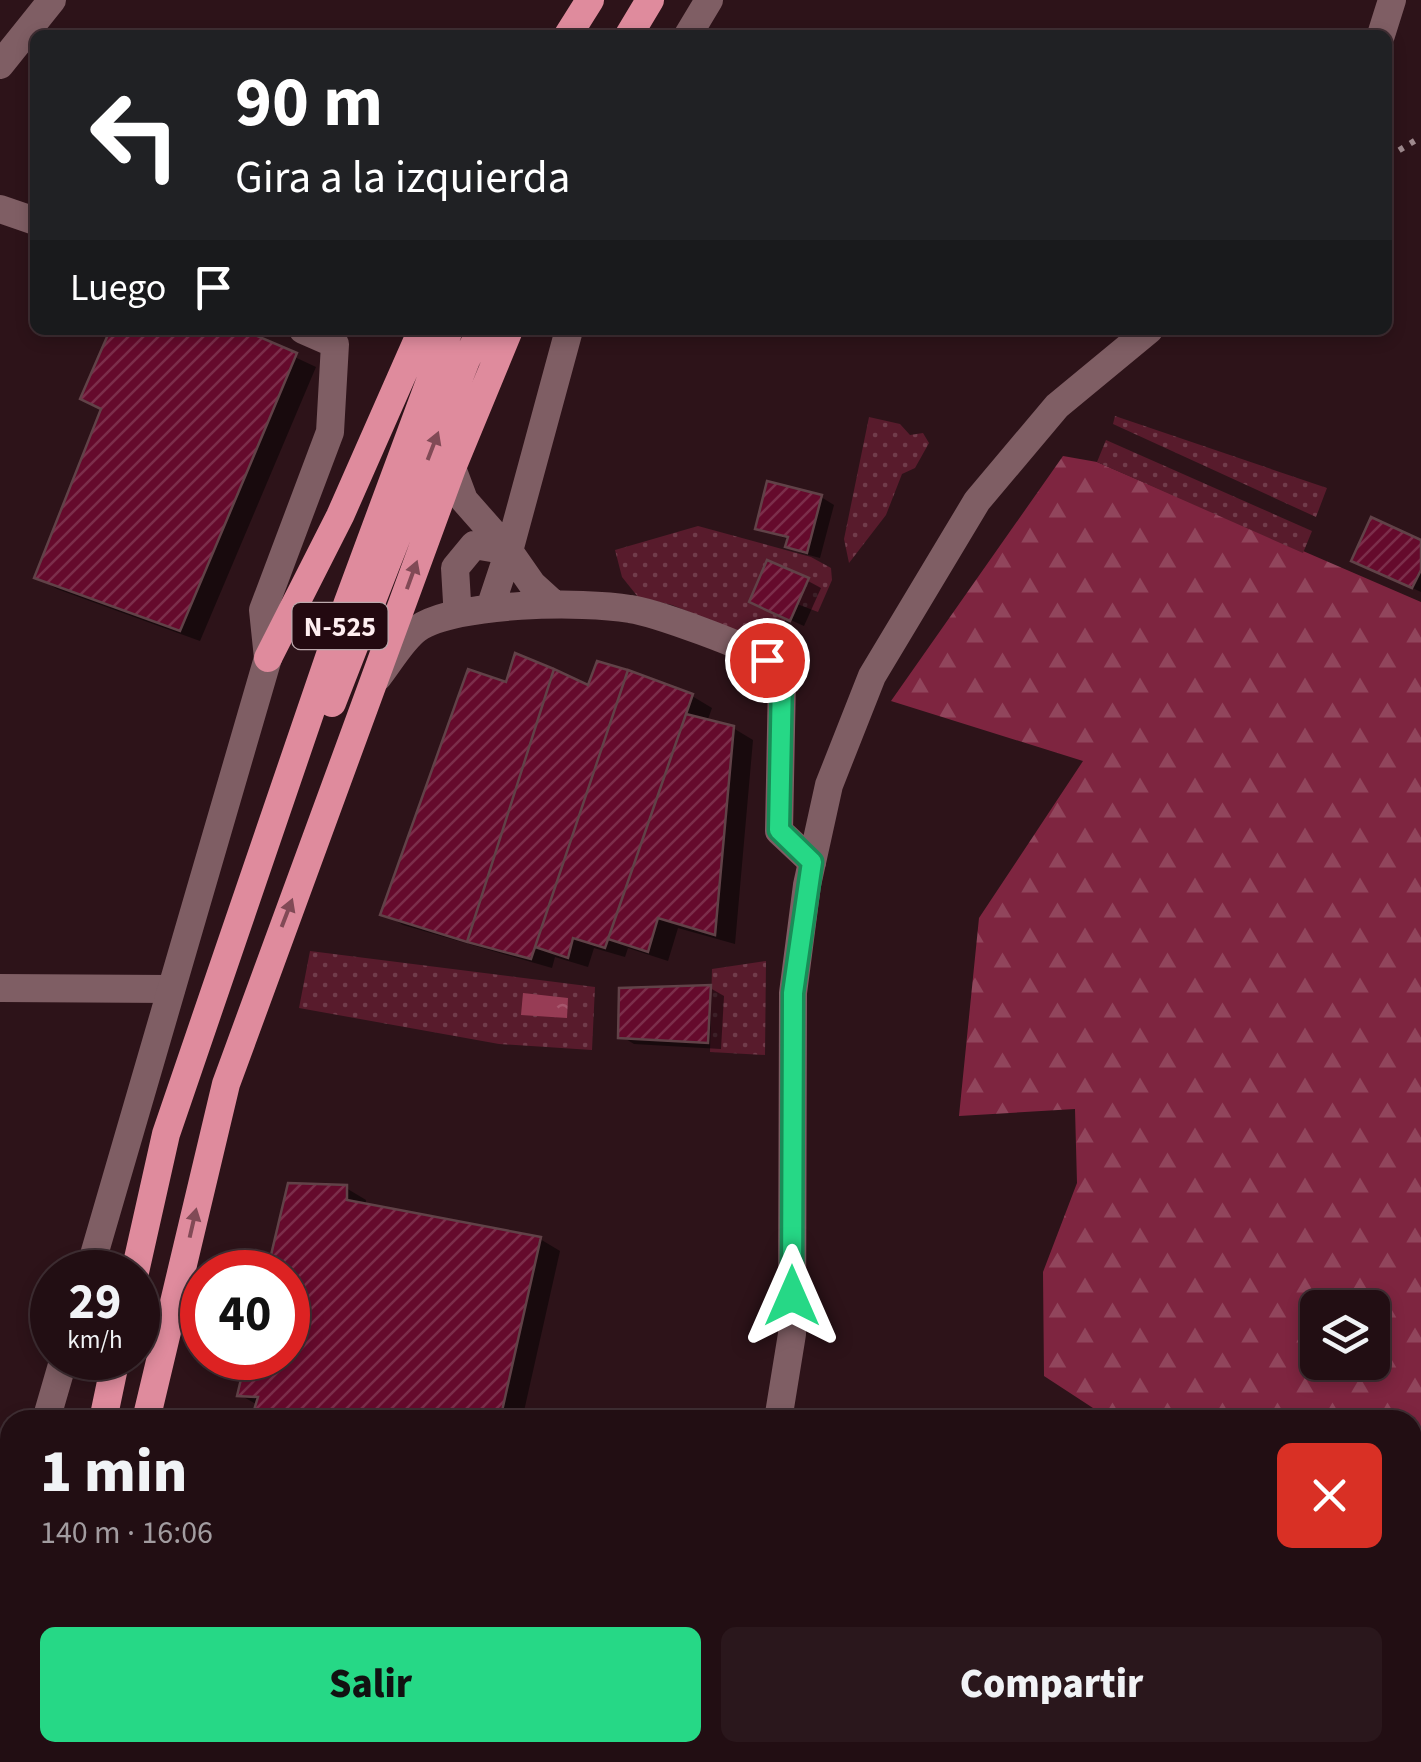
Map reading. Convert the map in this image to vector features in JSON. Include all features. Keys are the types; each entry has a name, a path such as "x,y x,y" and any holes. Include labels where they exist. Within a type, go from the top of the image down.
{"highway":[{"path":"572,30 593,0"},
{"path":"582,30 593,0"},
{"path":"632,30 650,0"},
{"path":"268,658 340,516 420,335"},
{"name":"N-525","path":"140,1250 166,1134 348,602 447,335"},
{"path":"239,926 478,335"},
{"path":"148,1410 226,1084 452,468 507,335"},
{"path":"104,1410 111,1380"}],"street":[{"path":"0,65 52,0"},
{"path":"691,30 709,0"},
{"path":"1382,30 1392,0"},
{"path":"0,208 30,220"},
{"path":"95,1250 268,658 264,610 330,432 335,344 314,335"},
{"path":"477,610 508,551 568,335"},
{"path":"780,1410 792,1334 793,993 812,862 829,785 872,676 977,501 1057,406 1143,335"},
{"path":"452,468 464,500 532,584 554,604"},
{"path":"477,610 457,602 455,568 474,545 508,551"},
{"path":"374,682 418,628 477,610 554,604 632,609 712,636 767,660 782,679 779,830 812,862"},
{"path":"0,988 171,989"},
{"path":"49,1410 58,1380"}],"path":[{"path":"1392,155 1421,137"}],"green space":[{"path":"1063,456 1097,462 1421,602 1421,1410 1093,1408 1044,1376 1043,1272 1077,1183 1075,1109 959,1116 979,918 1083,761 891,701"}],"shaded area":[{"path":"1115,416 1327,488 1316,517 1113,424"},
{"path":"869,417 900,424 910,435 923,433 929,443 915,468 902,474 886,515 849,563 844,539"},
{"path":"1106,440 1312,531 1303,553 1097,462"},
{"path":"698,526 811,557 831,568 832,580 818,612 797,604 785,619 784,650 672,605 638,597 622,577 615,550"},
{"path":"310,951 595,987 592,1050 499,1044 299,1008"},
{"path":"766,961 765,1055 710,1052 712,969"}],"water":[{"path":"523,993 568,998 567,1018 521,1015"}],"building":[{"path":"108,335 255,335 297,353 180,631 34,578 101,409 80,399"},
{"path":"767,481 822,495 807,553 785,547 788,537 755,529"},
{"path":"1371,517 1421,540 1421,570 1412,588 1351,561"},
{"path":"767,560 809,578 790,621 749,602"},
{"path":"515,653 554,669 467,942 380,915 468,669 506,682"},
{"path":"597,661 628,670 531,959 467,942 554,669 588,685"},
{"path":"628,670 693,694 605,948 573,938 568,958 535,947"},
{"path":"686,714 734,726 715,935 658,918 648,952 608,939"},
{"path":"711,985 708,1043 618,1038 619,988"},
{"path":"288,1183 347,1185 347,1200 541,1237 502,1410 254,1410 258,1397 237,1396 241,1380 310,1380 310,1250 272,1250"}],"route":[{"path":"767,660 782,679 779,830 812,862 793,993 792,1296"}]}
